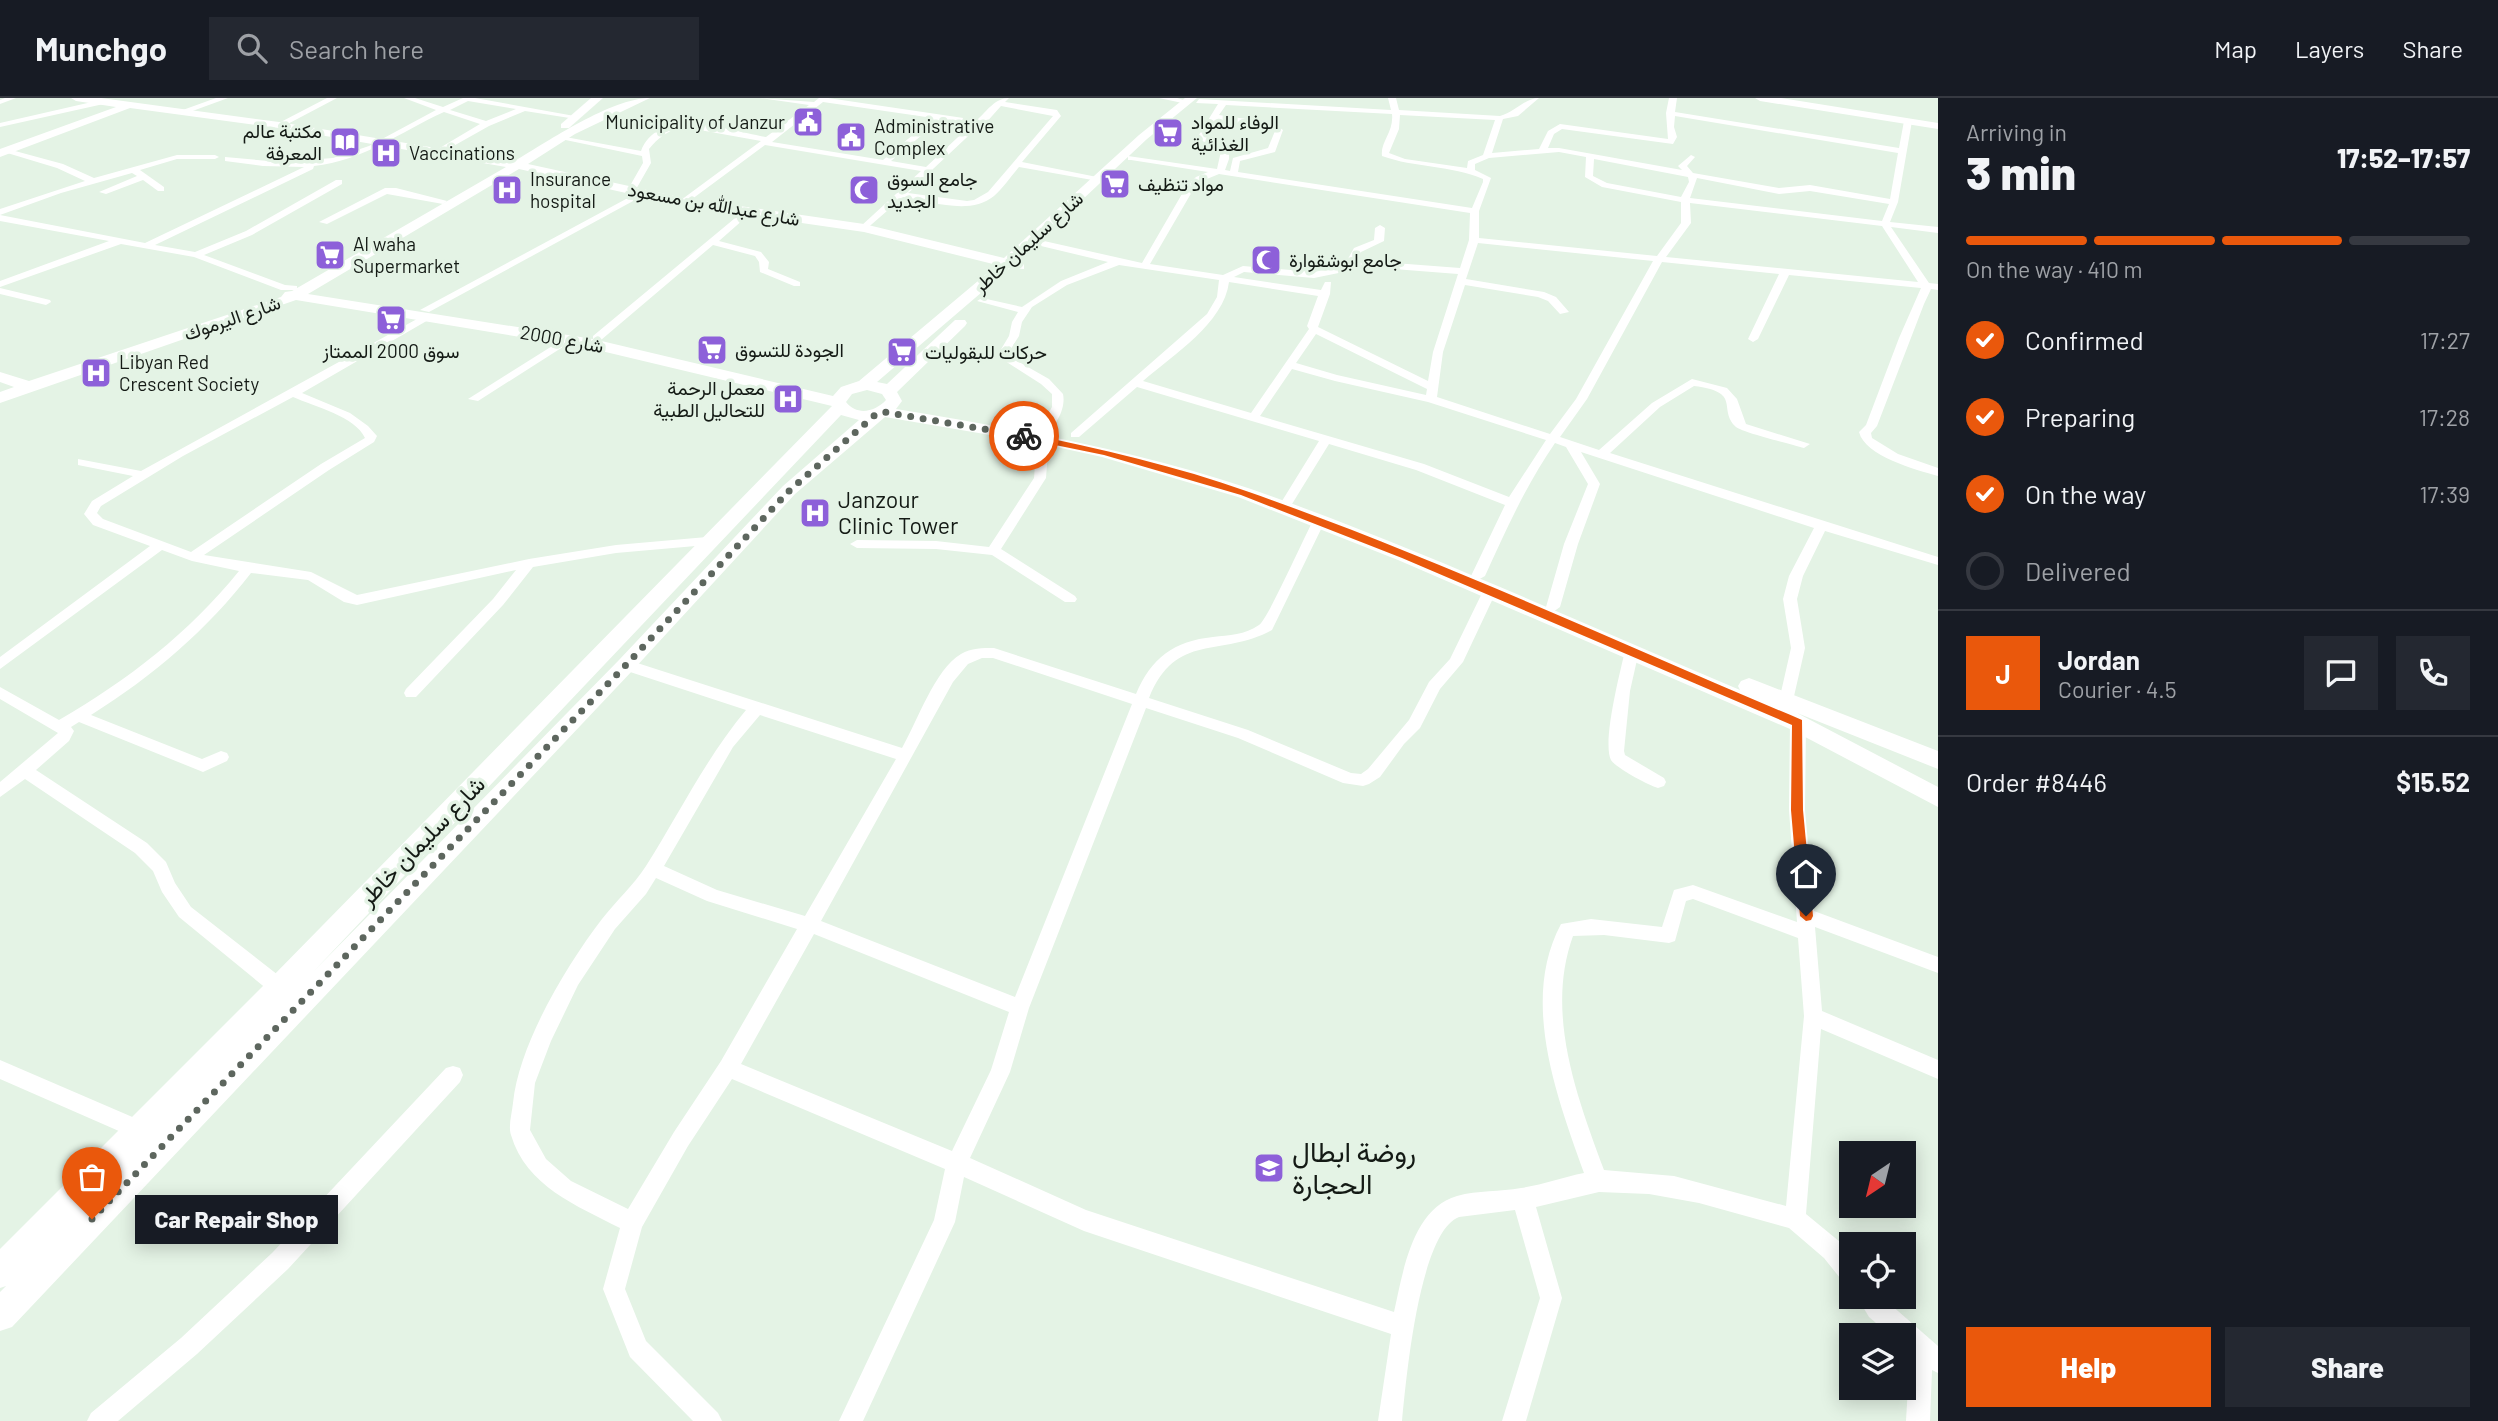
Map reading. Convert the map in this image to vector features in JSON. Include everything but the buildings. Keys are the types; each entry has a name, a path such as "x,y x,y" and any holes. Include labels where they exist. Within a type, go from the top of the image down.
{"main road":[{"name":"شارع عبدالله بن مسعود","path":"76,98 114,105 136,101 184,111 441,151 684,202 864,228 1013,265"},
{"path":"136,101 151,98"},
{"path":"292,291 510,164 598,98"},
{"path":"292,291 510,164 645,98"},
{"path":"1760,98 1938,124"},
{"path":"1781,98 1938,124"},
{"name":"شارع سليمان خاطر","path":"0,1272 280,988 847,396 1013,265 1044,244 1131,158 1195,100"},
{"name":"شارع سليمان خاطر","path":"0,1315 626,665 789,491 885,403 1098,178 1143,137 1195,100"},
{"path":"4,151 114,105"},
{"path":"580,113 611,114"},
{"name":"شارع 2000","path":"292,291 426,313 847,396"},
{"name":"شارع اليرموك","path":"6,389 250,314 292,291"},
{"path":"426,313 597,338 847,396 1044,434 1185,475 1244,493 1484,584 1553,607 1938,760"},
{"path":"847,396 854,415 885,403"},
{"path":"1044,434 1075,435 1189,467 1288,501 1484,584 1798,723 1938,798"}],"street":[{"path":"0,102 12,98"},
{"path":"184,111 224,98"},
{"path":"279,125 333,98"},
{"path":"408,98 486,124"},
{"path":"147,245 315,164 360,153 468,98 526,108 580,113"},
{"path":"764,98 820,101 981,123"},
{"path":"1163,98 1344,111 1500,118 1519,112 1535,98"},
{"path":"1392,98 1396,125 1393,137 1385,146 1385,154 1404,161 1471,171 1487,178 1475,211 1474,240 1438,352 1432,394"},
{"path":"1543,150 1551,133 1560,126 1670,142 1673,137 1670,113 1673,98"},
{"path":"1344,111 1346,100"},
{"path":"684,202 820,101"},
{"path":"864,228 900,194 930,170 1002,101 1056,114 1056,119 1027,150 1002,184 978,202 955,203 900,194"},
{"path":"1220,172 1226,150 1201,138 1223,103"},
{"path":"0,125 114,105"},
{"path":"441,151 486,124 526,108"},
{"path":"1670,113 1903,151"},
{"path":"884,163 939,117"},
{"path":"1215,117 1273,125 1279,130 1272,150 1236,160 1234,174"},
{"path":"1488,156 1500,118"},
{"path":"1885,224 1894,202 1908,121"},
{"path":"707,541 616,549 357,600 349,599 311,576 248,568 159,546 98,522 90,514 96,504 179,453 293,393 636,192 647,163 644,154 648,144 663,131 678,125 930,170"},
{"path":"560,138 644,154"},
{"path":"1471,171 1471,163 1488,156 1543,150 1590,156 1692,176 1787,190 1810,188 1894,202"},
{"path":"4,151 60,166 93,181"},
{"path":"1590,156 1588,173 1592,180 1605,185 1685,200 1938,230"},
{"path":"0,212 177,157 215,157"},
{"path":"710,1421 638,1349 614,1289 632,1223 681,1139 728,1068 811,926 952,672 964,659 978,653 994,653 1243,734 1349,779 1363,780 1374,773 1415,724 1434,686 1456,662 1512,503 1532,468 1555,438 1606,358 1659,259 1686,223 1685,200 1687,189 1693,181 1692,176 1682,166 1690,157"},
{"path":"1131,158 1475,211"},
{"path":"228,159 262,164 315,164"},
{"path":"1018,164 1098,178"},
{"path":"133,170 161,189"},
{"path":"1144,265 1193,183 1220,172"},
{"path":"103,192 145,176"},
{"path":"196,254 249,233 339,182"},
{"path":"1787,190 1792,213"},
{"path":"324,222 384,191 443,201"},
{"path":"597,338 748,211"},
{"path":"0,218 196,254 292,291"},
{"path":"1885,224 1904,256 1932,287"},
{"path":"1348,267 1357,250 1379,241 1380,228"},
{"path":"1474,240 1932,287"},
{"path":"0,284 120,241"},
{"path":"711,242 758,254 764,262 763,270 797,284"},
{"path":"1044,244 1118,262 1325,294"},
{"path":"857,544 936,545 986,552 995,550 1040,478 1044,434 1059,402 1055,387 1023,370 1002,356 1002,353 1014,336 1023,310 1064,282 1118,262"},
{"path":"1224,278 1243,269 1300,275 1368,264 1461,276 1540,294 1552,299 1564,312"},
{"path":"1252,418 1314,329 1312,326 1332,271"},
{"path":"1753,339 1785,272"},
{"path":"1075,435 1211,316 1222,298 1224,278"},
{"path":"1932,287 1905,329 1871,426 1865,432 1867,440 1876,448 1938,472"},
{"path":"0,291 46,302"},
{"path":"982,301 1023,310"},
{"path":"1314,329 1432,394 1572,445 1821,526 1938,560"},
{"path":"474,399 565,341"},
{"path":"1291,365 1335,378 1432,394"},
{"path":"1137,383 1325,441 1420,467 1512,503"},
{"path":"1603,453 1657,405 1692,383 1725,390 1732,400 1735,420 1742,426 1804,444"},
{"path":"192,556 370,440 371,436 366,430 354,422 293,393"},
{"path":"1288,501 1325,441"},
{"path":"1553,607 1571,544 1594,484 1572,445"},
{"path":"82,462 145,475"},
{"path":"850,1421 944,1222 957,1163 1000,1072 1020,1008 1151,675 1180,648 1246,636 1267,627 1319,521"},
{"path":"1787,701 1798,648 1790,599 1796,576 1821,526"},
{"path":"0,664 159,546"},
{"path":"995,550 1070,599"},
{"path":"411,693 498,602 529,564"},
{"path":"60,726 116,692 198,624 248,568"},
{"path":"1632,651 1623,691 1616,751 1619,759 1658,782"},
{"path":"626,665 756,709 906,755"},
{"path":"0,692 66,731 64,737 0,791"},
{"path":"632,1223 564,1188 539,1166 520,1132 525,1083 571,979 609,925 640,889 728,743 756,709"},
{"path":"78,716 203,766 221,757"},
{"path":"1795,1219 1813,1016 1797,810 1798,723"},
{"path":"26,771 141,848 160,867 168,887 185,912 280,988"},
{"path":"653,869 713,896 811,926 1020,1008"},
{"path":"1597,1181 1559,1059 1554,1026 1553,978 1562,937 1567,929 1586,926 1651,936 1669,935 1680,895 1693,892 1938,965"},
{"path":"1813,1016 1938,1070"},
{"path":"728,1068 957,1163 1084,1220 1402,1326"},
{"path":"0,1069 165,1143"},
{"path":"99,1421 189,1346 280,1261 453,1075"},
{"path":"1390,1421 1402,1326 1425,1243 1444,1212 1460,1207 1523,1199 1597,1181 1674,1185 1795,1219 1839,1259"},
{"path":"1514,1421 1551,1298 1523,1199"},
{"path":"1877,1309 1930,1354 1918,1421"}],"way so far":[{"path":"92,1219 626,665 789,491 875,415 884,412 1024,436"}],"place":[{"name":"Municipality of Janzur","path":"808,122"},
{"name":"الوفاء للمواد الغذائية","path":"1168,133"},
{"name":"Administrative Complex","path":"851,137"},
{"name":"مكتبة عالم المعرفة","path":"345,142"},
{"name":"Vaccinations","path":"386,153"},
{"name":"مواد تنظيف","path":"1115,184"},
{"name":"Insurance hospital","path":"507,190"},
{"name":"جامع السوق الجديد","path":"864,190"},
{"name":"Al waha Supermarket","path":"330,255"},
{"name":"جامع ابوشقوارة","path":"1266,260"},
{"name":"سوق 2000 الممتاز","path":"391,320"},
{"name":"الجودة للتسوق","path":"712,350"},
{"name":"حركات للبقوليات","path":"902,352"},
{"name":"Libyan Red Crescent Society","path":"96,373"},
{"name":"معمل الرحمة للتحاليل الطبية","path":"788,399"},
{"name":"Janzour Clinic Tower","path":"815,513"},
{"name":"روضة ابطال الحجارة","path":"1269,1168"},
{"name":"Car Repair Shop","path":"92,1219"}],"route":[{"path":"1024,436 1106,453 1244,493 1405,556 1798,723 1797,810 1806,916"}]}
